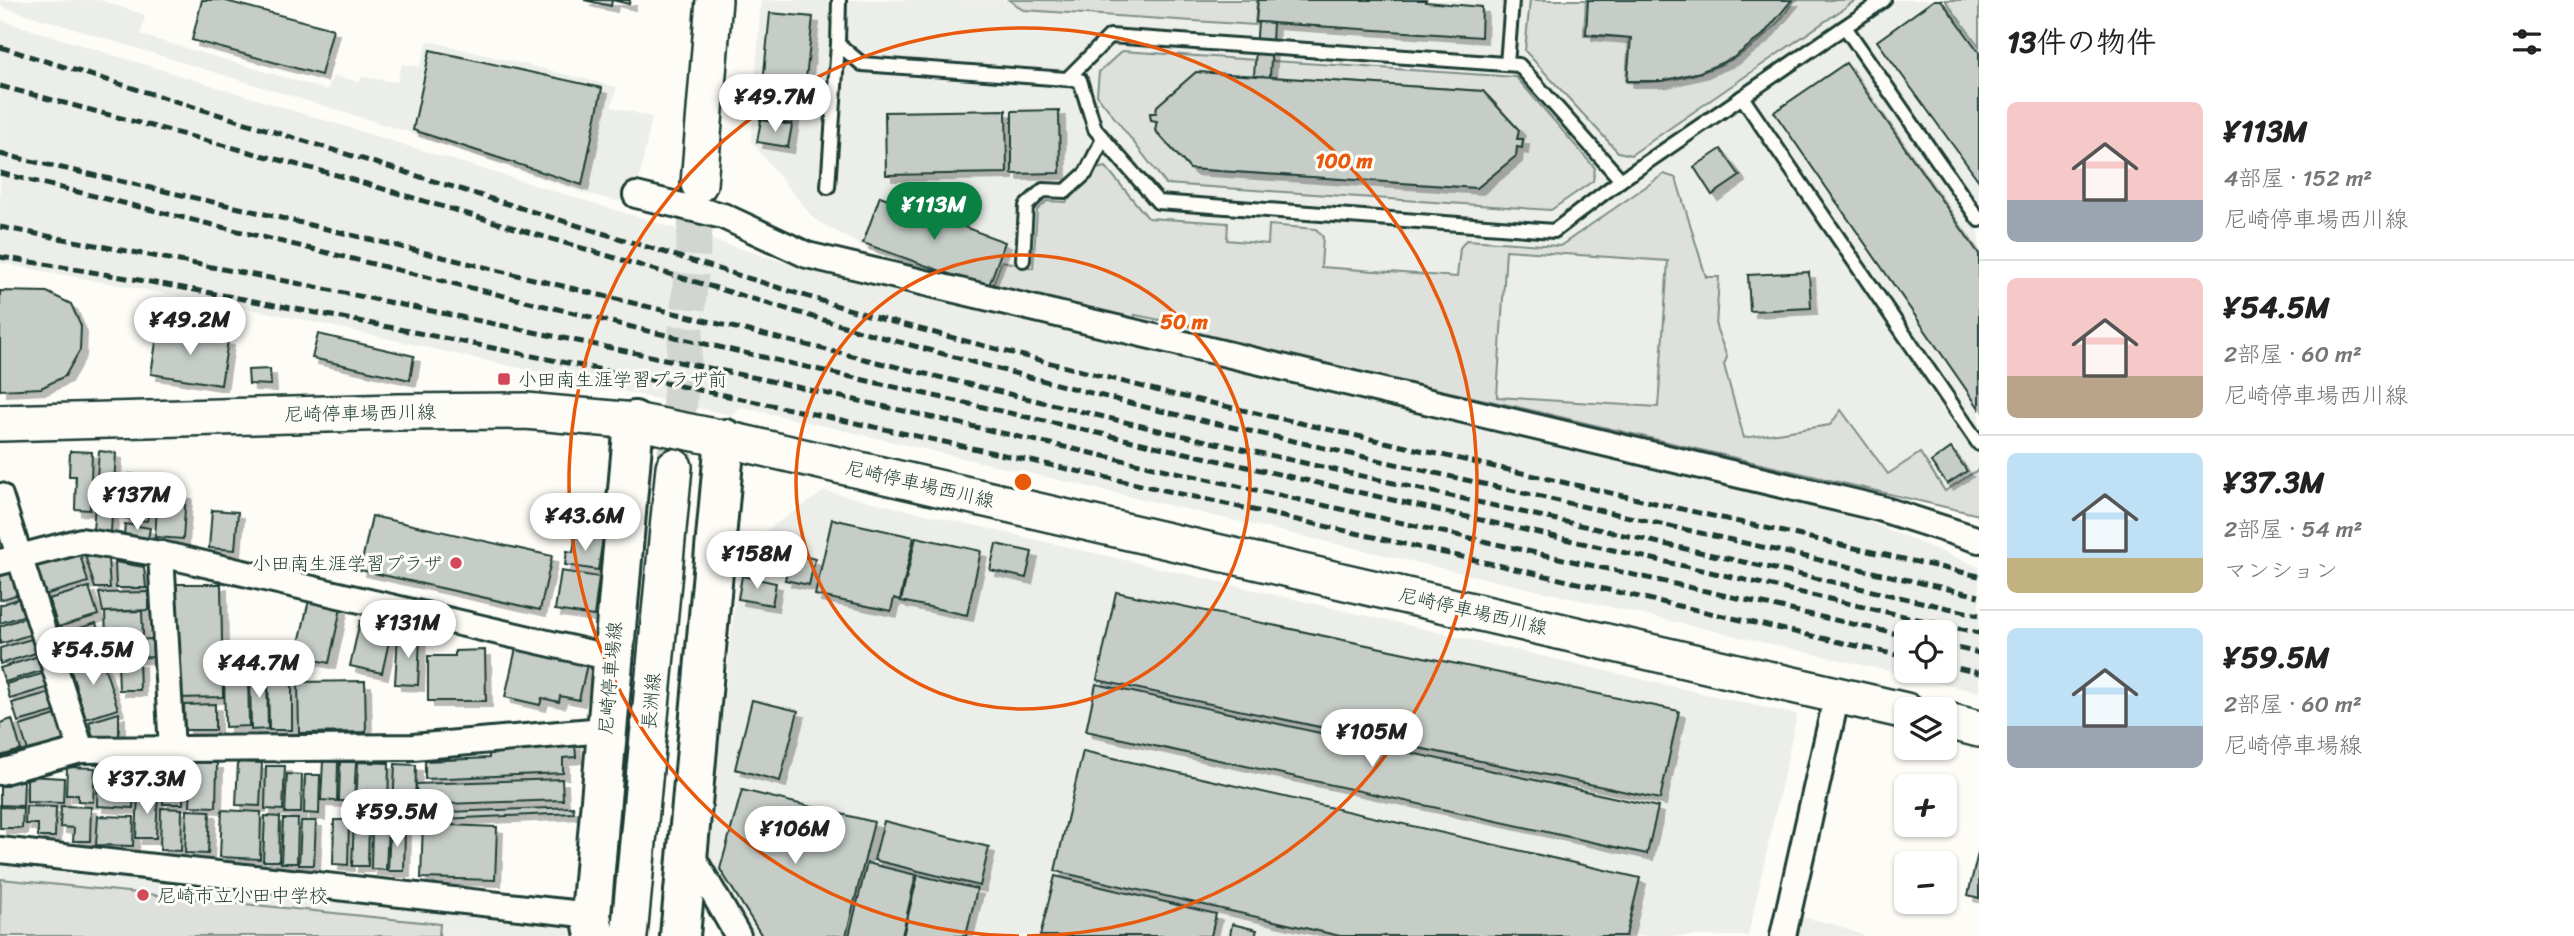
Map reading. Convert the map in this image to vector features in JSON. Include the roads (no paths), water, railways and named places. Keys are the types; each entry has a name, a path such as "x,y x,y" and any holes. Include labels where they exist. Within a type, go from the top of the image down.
{"main road":[{"path":"699,184 714,0"},
{"name":"尼崎停車場西川線","path":"0,423 513,411 634,421 725,439 1894,708"},
{"name":"尼崎停車場線","path":"593,925 612,658 634,421"},
{"path":"680,936 725,439"},
{"name":"長洲線","path":"629,936 674,467"},
{"path":"1957,723 1979,729"}],"street":[{"path":"636,195 723,216 807,255 1865,505 1979,540"},
{"path":"0,496 10,559 81,750"},
{"path":"10,559 81,541 161,554 612,658"},
{"path":"161,554 172,750"},
{"path":"1783,936 1837,695"},
{"path":"0,772 81,750 413,747 592,731 606,734"},
{"path":"688,848 738,936"},
{"path":"0,850 593,925"}],"lane":[{"path":"828,187 839,0"},
{"path":"1507,64 1512,0"},
{"path":"838,44 862,64 1080,80 1095,130 1158,202 1554,231 1621,180 1884,0"},
{"path":"1845,27 1979,220"},
{"path":"1067,79 1110,36 1519,65 1621,180"},
{"path":"1742,97 1979,444"},
{"path":"1023,260 1026,206 1044,190 1066,191 1086,173 1103,139"}],"tunnel":[{"path":"674,467 699,184"}],"railway":[{"path":"0,47 877,318 1167,393 1979,576"},
{"path":"0,86 340,176 874,335 1161,411 1979,596"},
{"path":"0,154 244,209 1158,430 1979,615"},
{"path":"0,173 648,331 1979,633"},
{"path":"0,227 291,282 757,378 1894,633"},
{"path":"0,257 289,308 744,399 1894,654"},
{"path":"1957,648 1979,653"},
{"path":"1957,668 1979,673"}],"place":[{"name":"小田南生涯学習プラザ前","path":"504,379"},
{"name":"小田南生涯学習プラザ","path":"456,563"},
{"name":"尼崎市立小田中学校","path":"143,895"}]}
